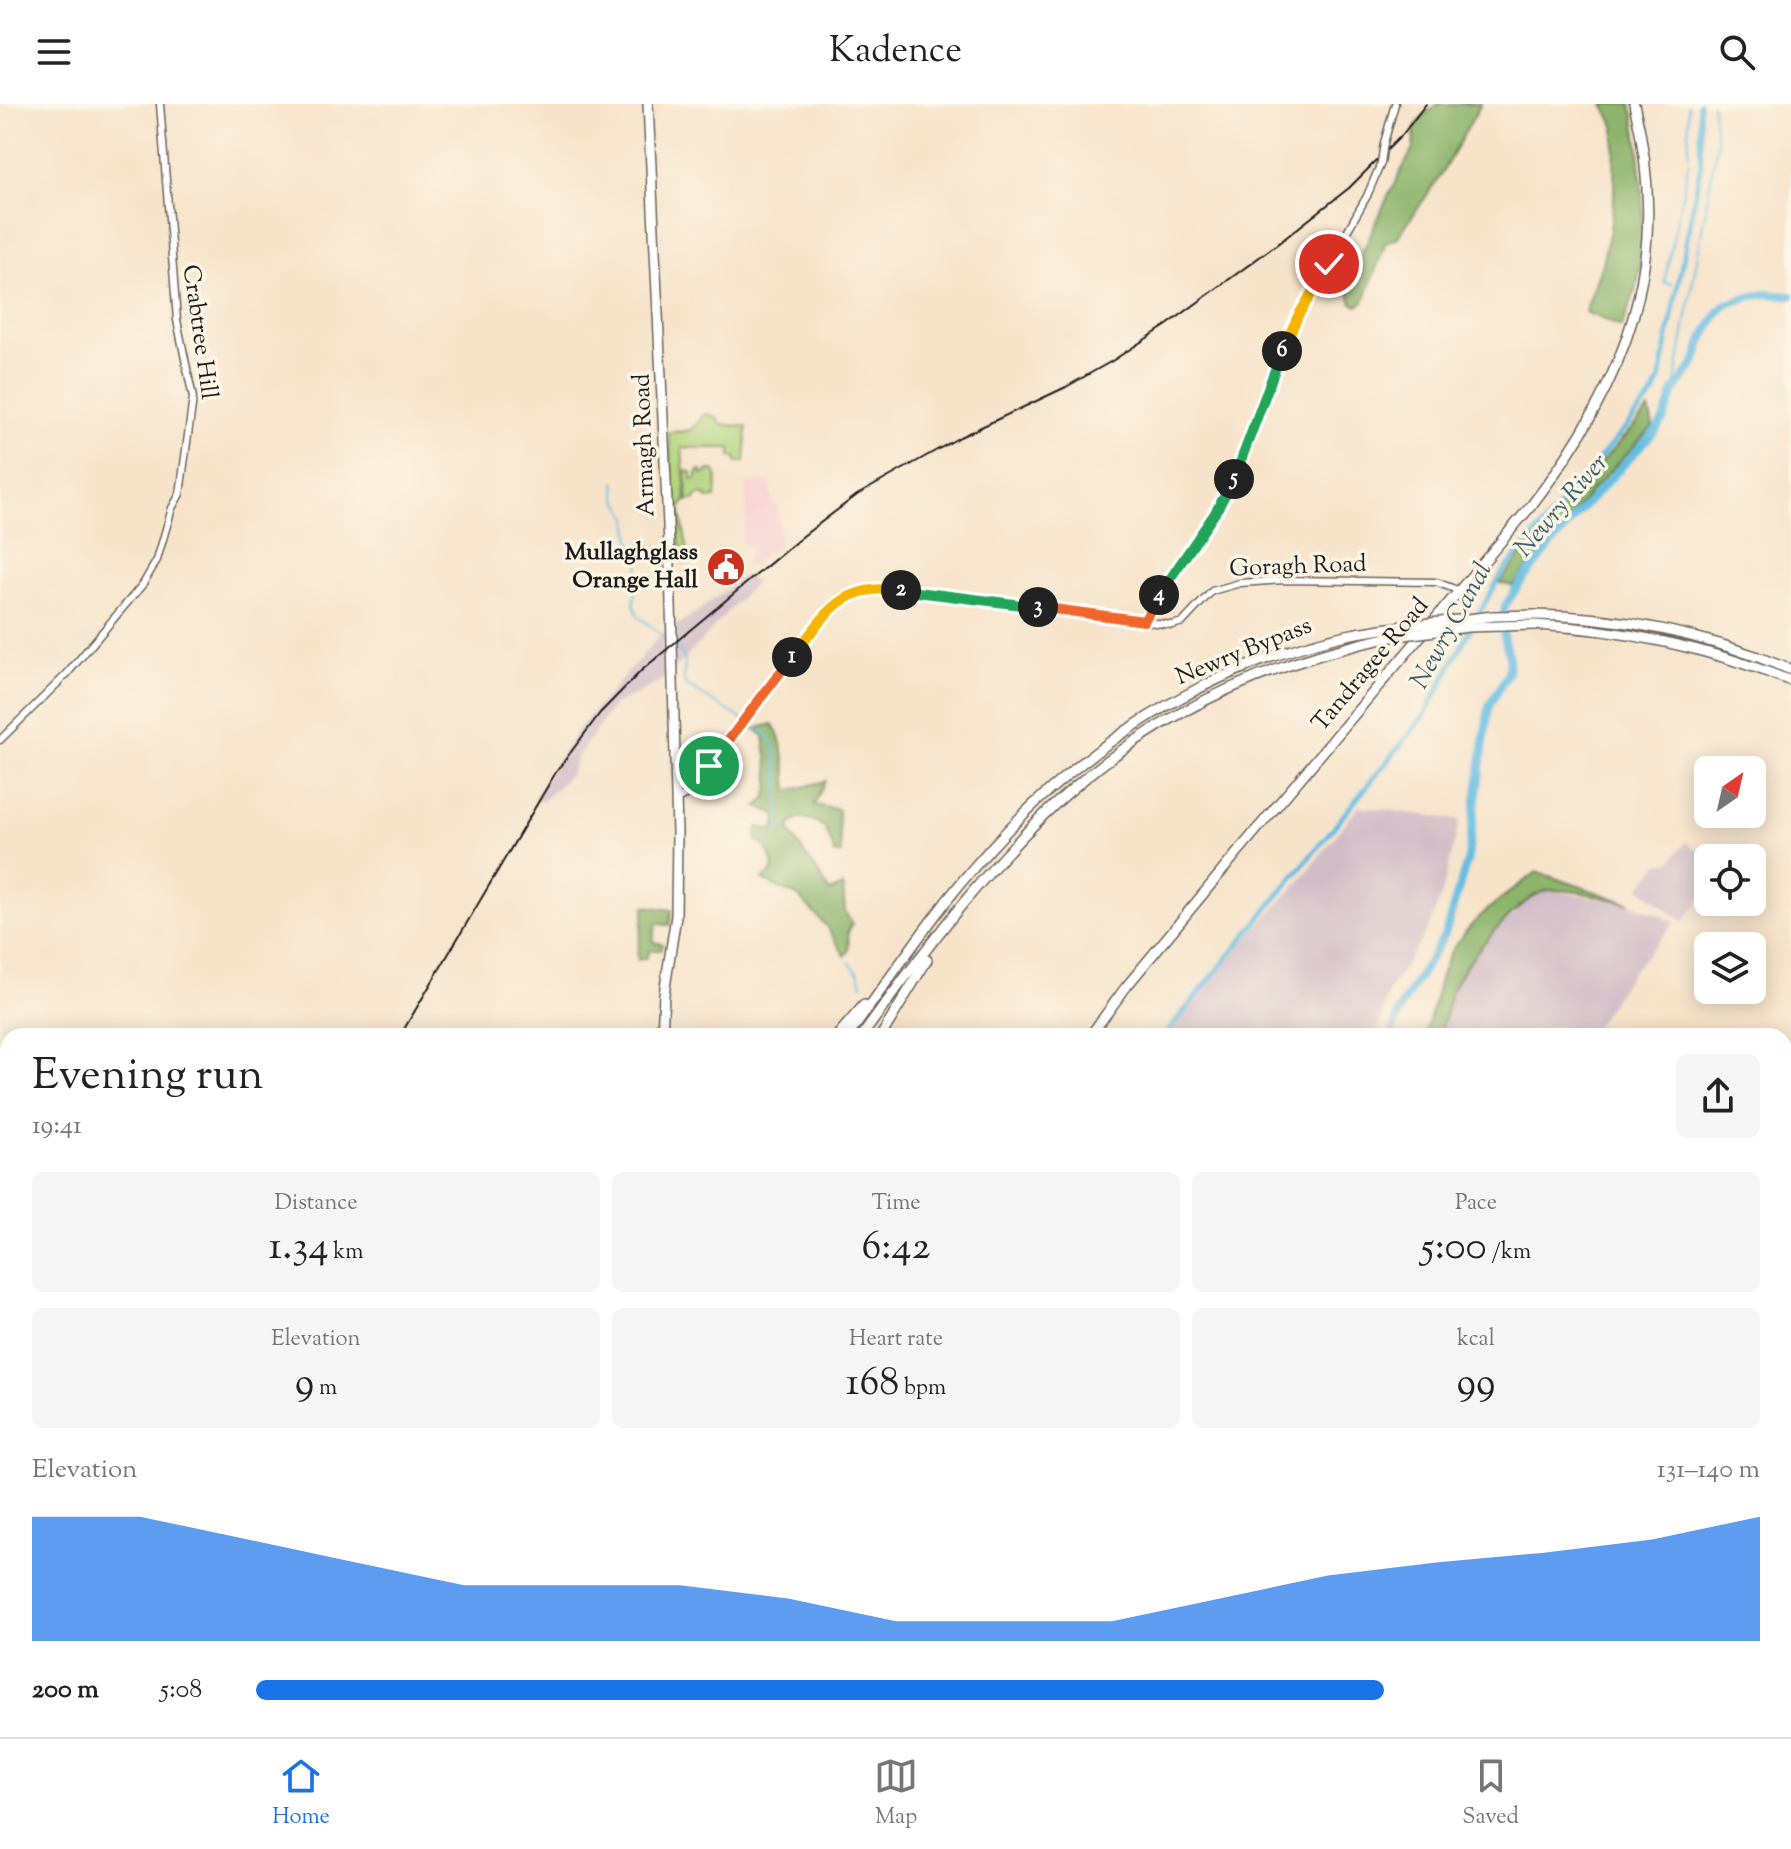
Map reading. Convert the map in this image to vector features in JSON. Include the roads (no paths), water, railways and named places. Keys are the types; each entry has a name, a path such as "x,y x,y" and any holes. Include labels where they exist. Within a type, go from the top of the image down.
{"highway":[{"name":"Armagh Road","path":"648,104 673,652 677,833 676,916 663,999 662,1028"},
{"name":"Tandragee Road","path":"1096,1028 1237,853 1531,506 1574,449 1604,396 1619,361 1640,291 1646,247 1646,176 1634,104"},
{"name":"Newry Bypass","path":"854,1028 966,876 1010,827 1055,784 1108,743 1160,710 1250,666 1339,637 1494,616 1677,643 1791,681"},
{"name":"Newry Bypass","path":"868,1028 965,904 1054,806 1083,779 1149,731 1225,689 1282,666 1354,644 1396,636 1566,616 1654,628 1717,643 1791,670"},
{"path":"886,1028 965,904"},
{"path":"844,1028 899,965"}],"street":[{"name":"Crabtree Hill","path":"0,740 66,675 143,584 157,560 172,508 180,494 193,398 177,320 160,104"},
{"path":"1144,621 1226,495 1290,332 1367,196 1381,163 1395,104"},
{"name":"Goragh Road","path":"676,801 690,792 829,611 848,596 862,590 894,589 1180,623 1212,591 1240,583 1284,580 1436,582 1451,585 1460,591"}],"waterway":[{"path":"1688,104 1689,155"},
{"name":"Newry Canal","path":"1477,617 1502,573 1654,394 1660,379 1701,164 1699,104"},
{"path":"1674,391 1717,143 1712,104"},
{"path":"1680,206 1689,161"},
{"path":"1672,284 1664,282 1679,210"},
{"name":"Newry River","path":"1394,1028 1401,1007 1445,934 1468,858 1489,706 1508,673 1509,657 1502,627 1505,606 1520,583 1578,513 1657,429 1665,417 1674,391 1695,363 1703,339 1725,305 1766,294 1791,296"},
{"path":"615,482 617,499 628,517 631,541 640,558 634,605 638,616 667,640"},
{"name":"Newry Canal","path":"1171,1028 1425,715 1472,626"},
{"path":"676,646 685,658 684,684 742,719"},
{"path":"747,723 767,734 773,743 779,781 778,831"},
{"path":"849,962 859,974 862,984"},
{"path":"895,1021 901,1028"}],"railway":[{"path":"405,1028 556,772 600,713 642,670 857,495 960,437 1066,387 1167,325 1349,188 1402,135 1426,104"}],"place":[{"name":"Mullaghglass Orange Hall","path":"726,567"}]}
